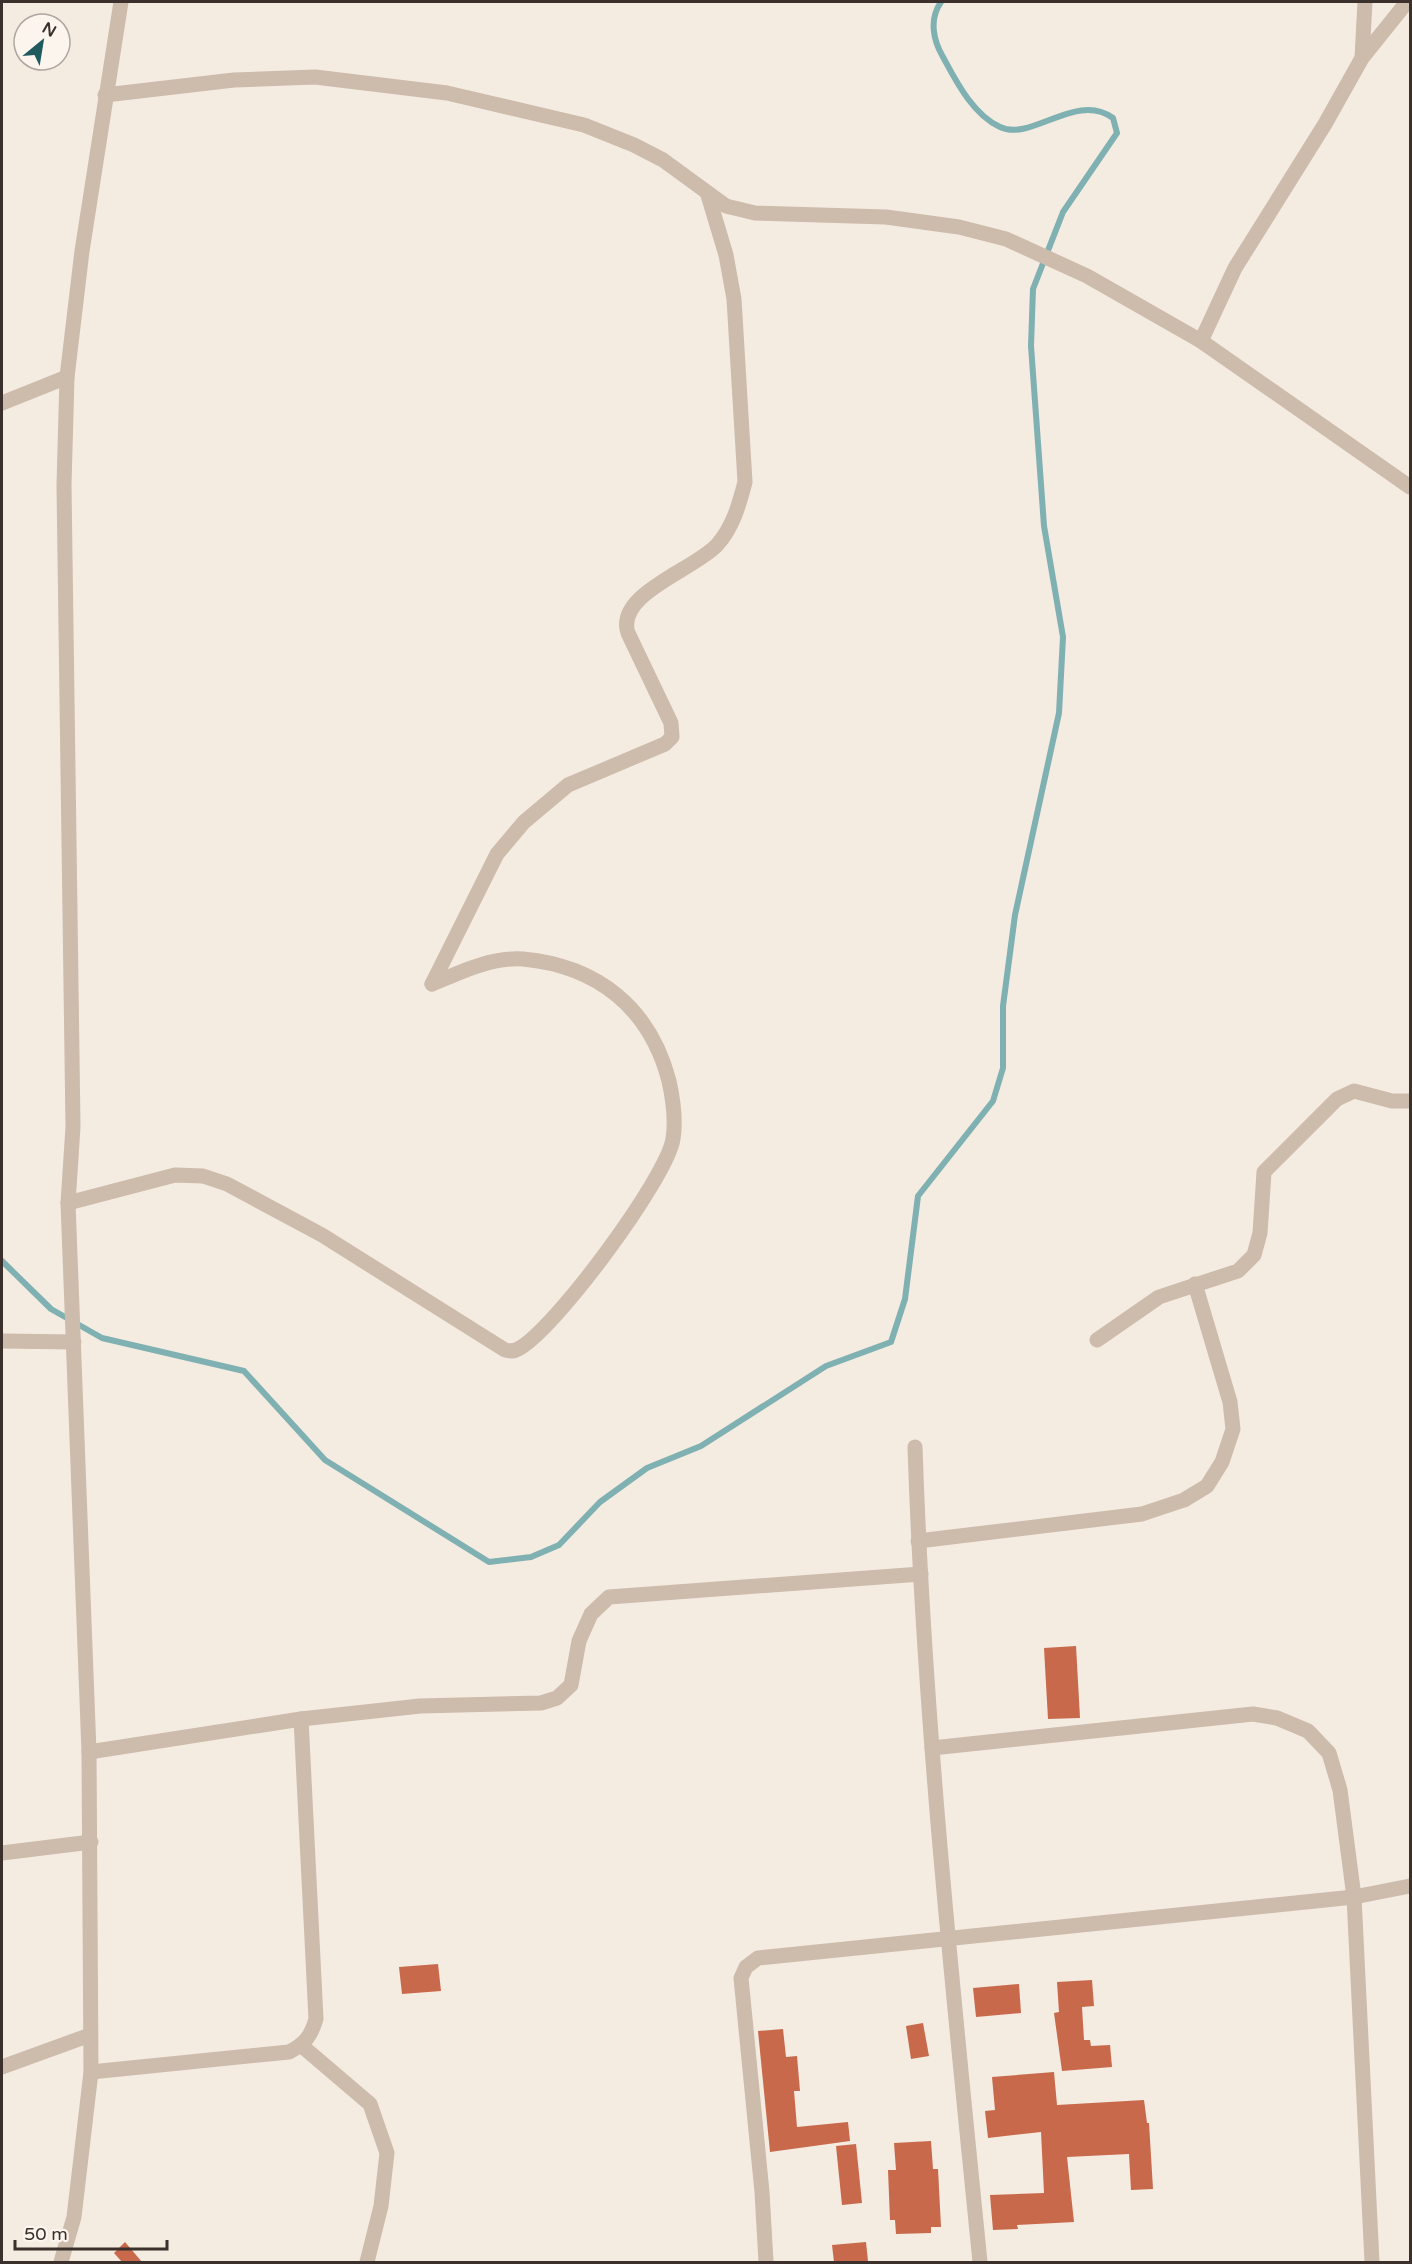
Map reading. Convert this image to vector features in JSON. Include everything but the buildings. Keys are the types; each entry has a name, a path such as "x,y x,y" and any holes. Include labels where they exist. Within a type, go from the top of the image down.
{"street":[{"path":"61,2262 74,2217 92,2072 89,1752 68,1203 73,1079 64,485 67,377 73,316 121,2"},
{"path":"1362,58 1365,2"},
{"path":"1201,341 1235,268 1362,58 1407,2"},
{"path":"105,95 234,80 303,77 447,93 584,125 663,160 726,206 755,213 886,217 959,226 1006,239 1087,276 1201,341 1410,487"},
{"path":"68,1203 175,1175 203,1176 227,1184 322,1235 512,1352 527,1343 557,1312 624,1228 659,1175 673,1141 674,1116 671,1091 663,1059 644,1022 627,1002 601,984 567,967 522,959 488,962 432,984 497,854 524,822 568,785 665,744 672,737 671,723 625,625 628,614 640,597 695,563 716,546 728,532 739,507 745,482 734,299 726,255 708,195"},
{"path":"2,403 67,377"},
{"path":"1097,1340 1159,1297 1238,1271 1254,1255 1260,1233 1264,1172 1337,1099 1354,1091 1392,1101 1410,1101"},
{"path":"918,1541 1142,1514 1184,1500 1207,1486 1222,1462 1233,1429 1230,1402 1195,1284"},
{"path":"2,1341 74,1342"},
{"path":"915,1447 918,1541 932,1748 948,1940 980,2262"},
{"path":"89,1752 301,1719 420,1706 541,1703 557,1698 571,1685 579,1641 591,1614 609,1597 921,1574"},
{"path":"932,1748 1254,1714 1277,1718 1308,1731 1329,1753 1340,1790 1354,1897 1372,2262"},
{"path":"92,2072 290,2052 302,2046 311,2035 316,2019 301,1719"},
{"path":"2,1853 91,1842"},
{"path":"766,2262 762,2192 741,1978 746,1966 758,1958 1354,1897 1410,1886"},
{"path":"2,2067 90,2035"},
{"path":"302,2046 370,2104 387,2153 381,2205 367,2262"}],"waterway":[{"path":"2,1261 51,1309 102,1338 244,1371 325,1460 489,1562 531,1557 559,1545 600,1502 647,1468 701,1446 826,1366 891,1342 905,1299 918,1196 993,1101 1003,1068 1003,1006 1015,915 1059,713 1063,637 1044,526 1031,346 1033,289 1063,212 1117,133 1113,118 1099,111 1084,110 1069,113 1026,128 1013,130 990,122 966,97 940,50 935,37 934,22 941,2"}]}
